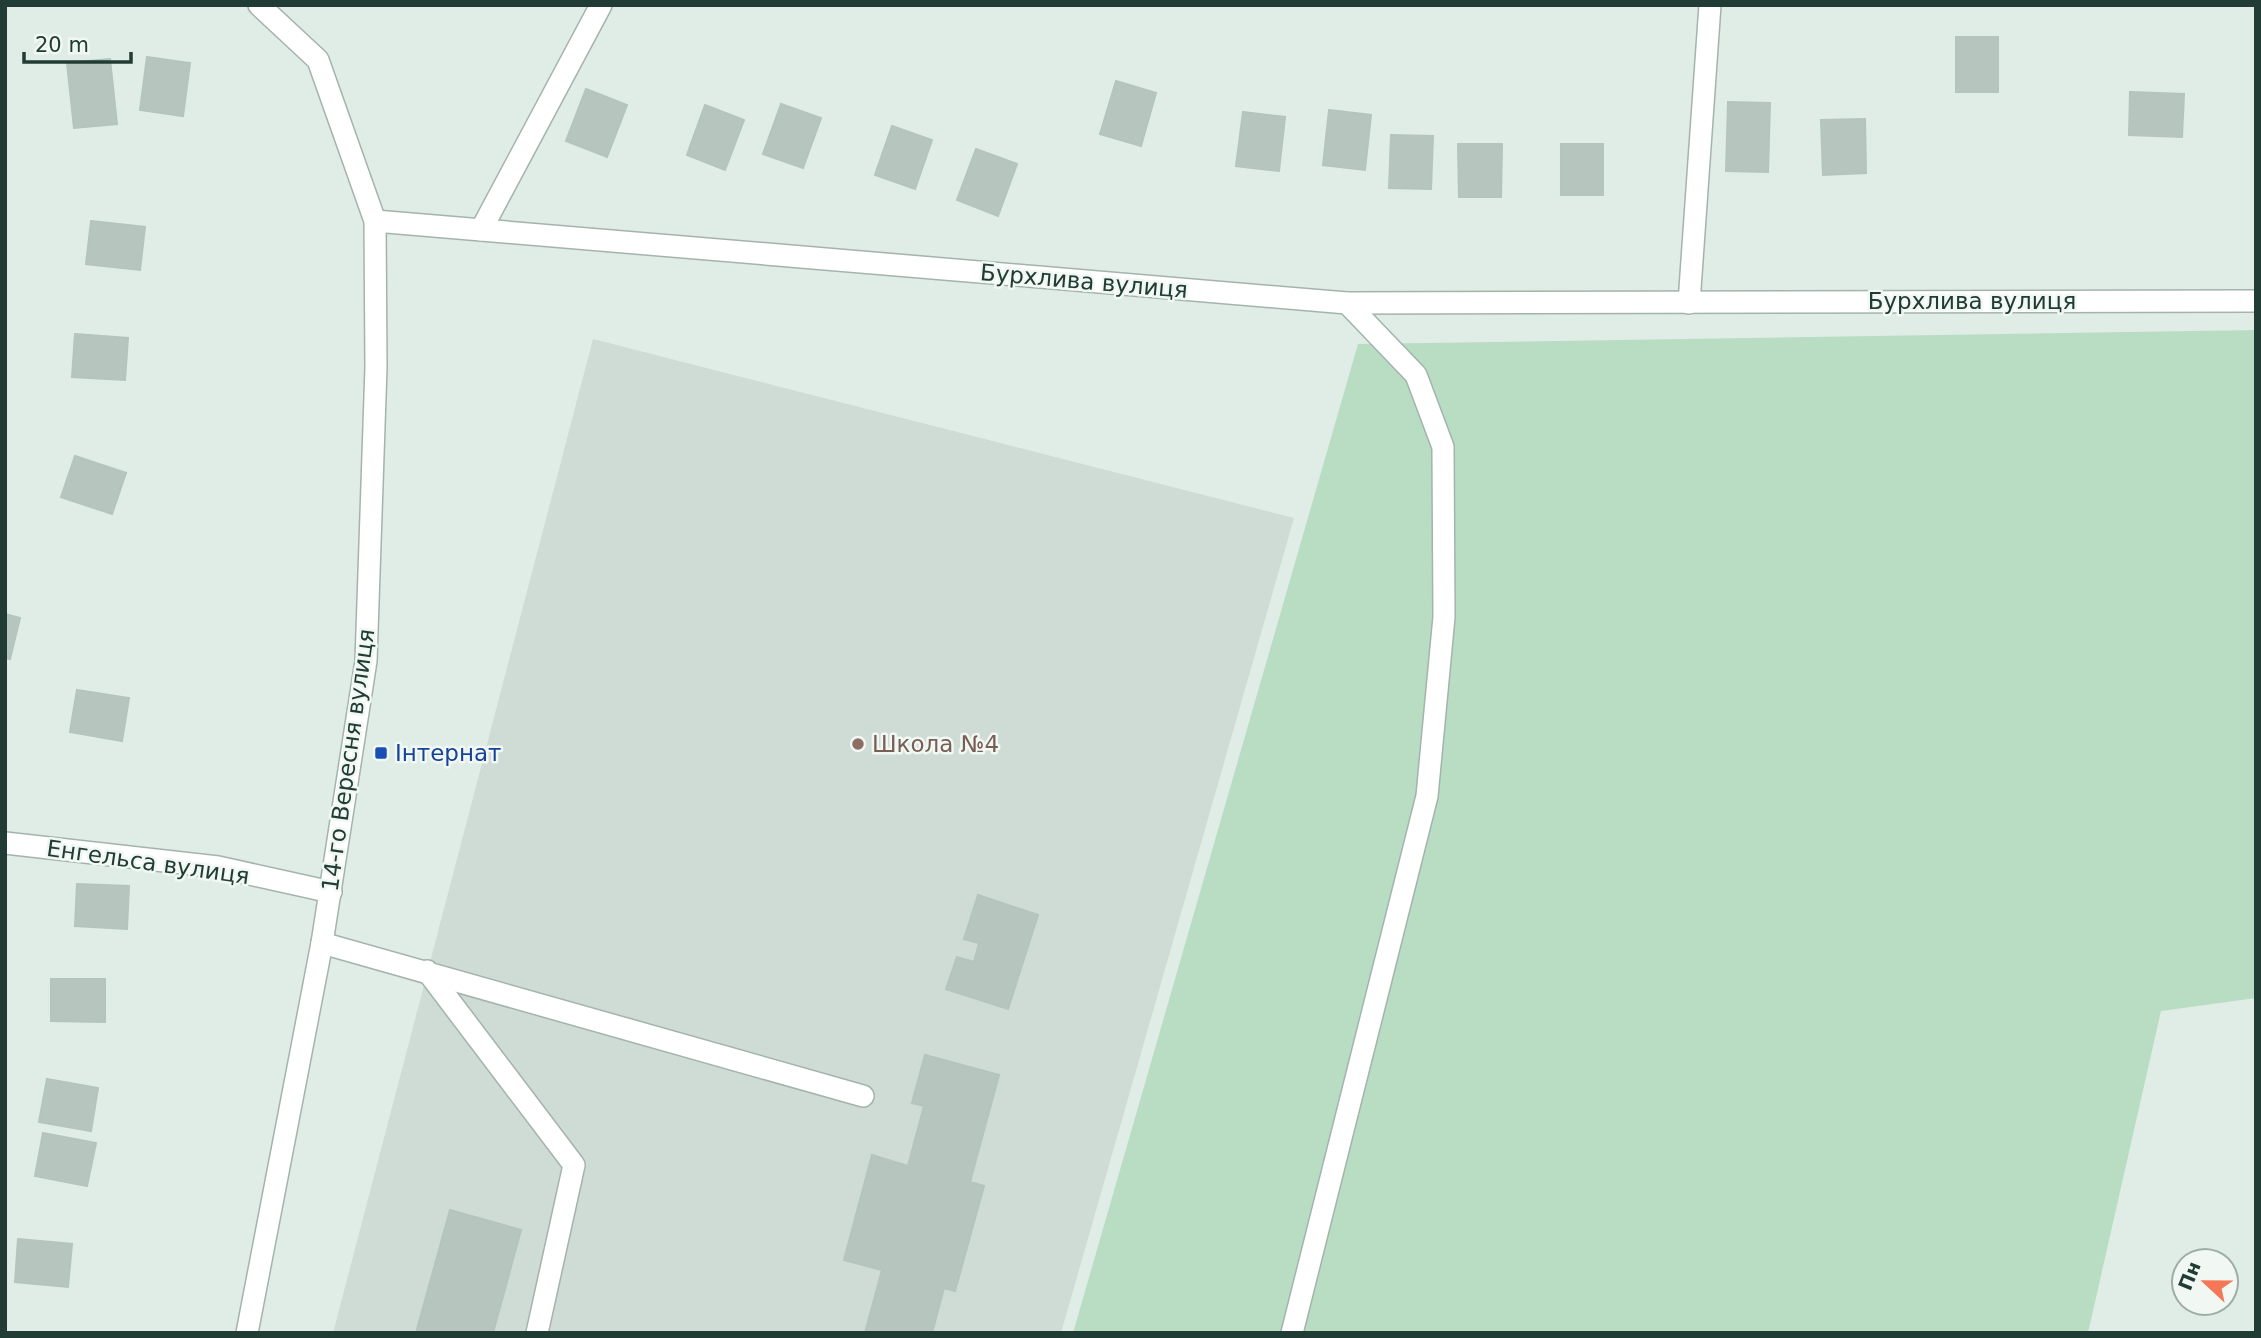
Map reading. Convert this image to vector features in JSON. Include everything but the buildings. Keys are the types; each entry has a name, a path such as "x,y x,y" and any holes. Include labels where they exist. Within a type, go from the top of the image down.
{"street":[{"name":"14-го Вересня вулиця","path":"247,1333 322,943 366,660 376,367 375,221 318,60 259,5"},
{"path":"481,230 601,5"},
{"path":"1689,303 1710,5"},
{"name":"Бурхлива вулиця","path":"375,221 1347,303 2256,301"},
{"path":"1292,1333 1427,796 1444,617 1443,447 1416,375 1347,303"},
{"name":"Енгельса вулиця","path":"5,843 218,867 331,892"},
{"path":"322,943 863,1096"},
{"path":"427,971 574,1165 537,1333"}],"shaded area":[{"name":"Школа №4","path":"593,339 1294,518 1061,1333 333,1333"}],"green space":[{"path":"2256,330 2256,998 2161,1011 2088,1333 1073,1333 1358,344"}],"place":[{"name":"Школа №4","path":"858,744"},
{"name":"Інтернат","path":"381,753"}]}
